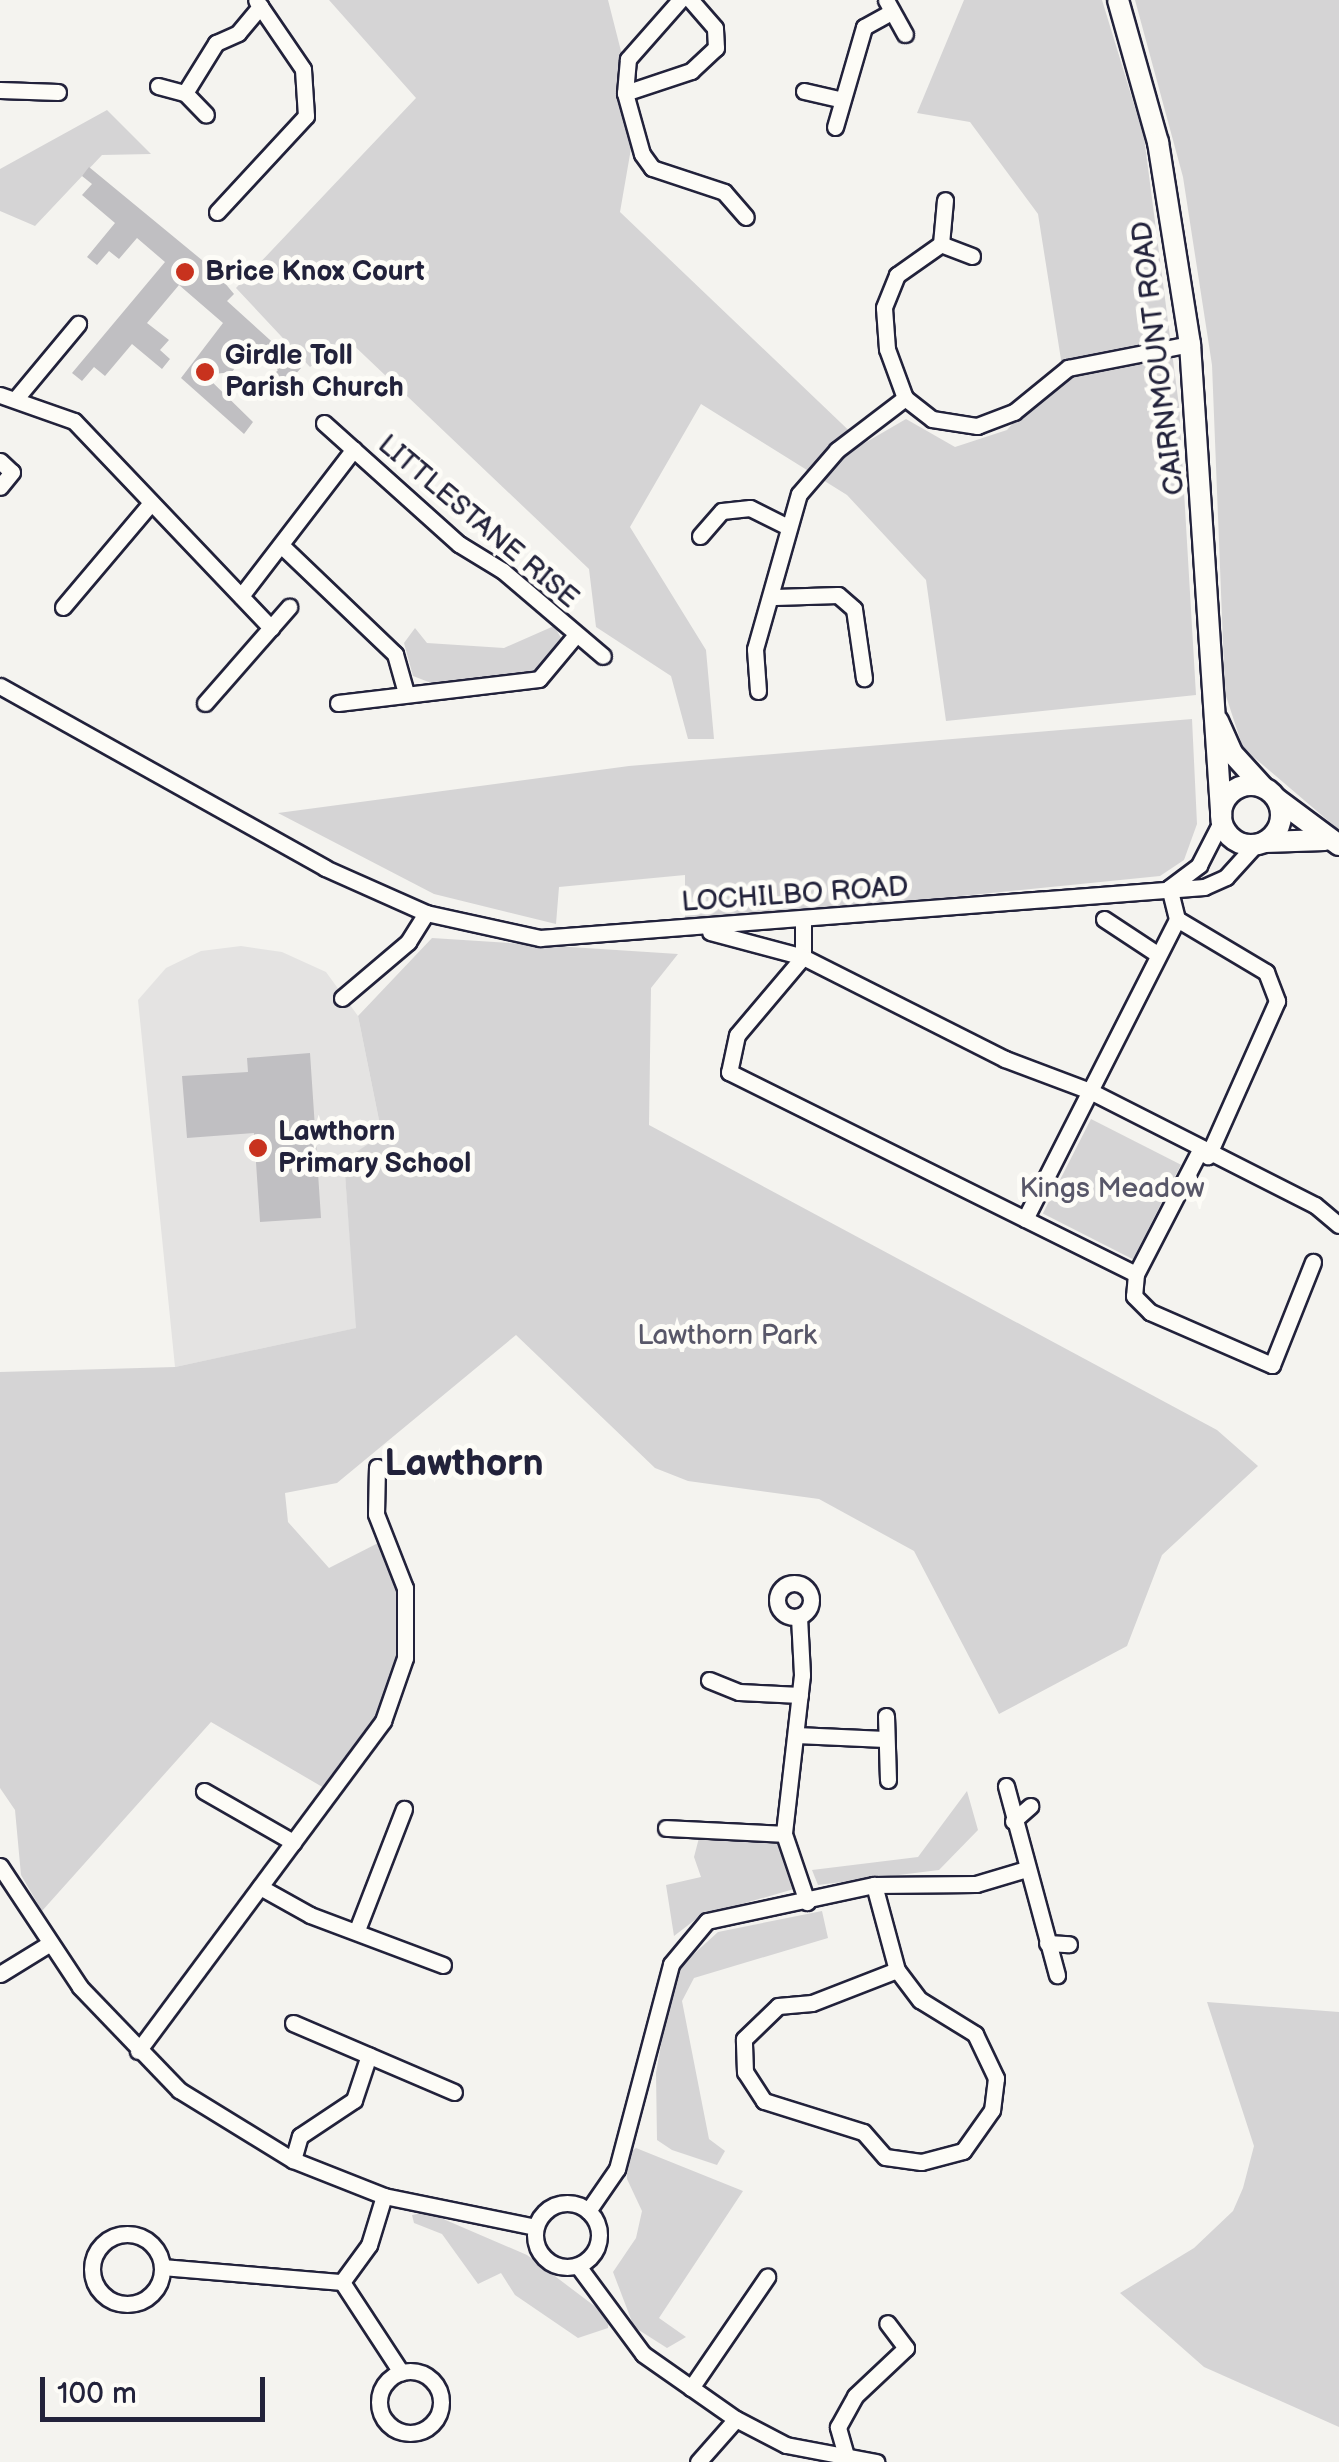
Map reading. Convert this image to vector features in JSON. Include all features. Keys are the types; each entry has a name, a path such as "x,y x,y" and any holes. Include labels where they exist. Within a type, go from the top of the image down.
{"main road":[{"name":"CAIRNMOUNT ROAD","path":"1118,0 1158,142 1190,344 1221,818"},
{"name":"CAIRNMOUNT ROAD","path":"1215,714 1232,753 1270,793 1332,843"},
{"path":"1260,843 1279,828 1270,793 1234,790 1221,818 1236,841 1260,843 1332,843"}],"street":[{"path":"680,0 628,60 626,93 652,168 724,192 746,216"},
{"path":"626,93 691,71 716,48 715,28 691,0"},
{"path":"185,93 216,43 238,33 258,3 304,68 306,116 217,212"},
{"path":"835,128 864,27 887,7 905,34"},
{"path":"158,86 185,93 206,114"},
{"path":"0,90 58,92"},
{"path":"804,91 842,100"},
{"path":"941,244 945,200"},
{"path":"941,244 896,274 884,308 887,349 905,398 932,419 976,426 1014,412 1068,368 1190,344"},
{"path":"941,244 972,256"},
{"path":"18,396 78,324"},
{"path":"0,395 18,396 74,421 271,628"},
{"path":"758,691 755,648 776,597 786,526 798,494 837,450 905,398"},
{"name":"LITTLESTANE RISE","path":"324,423 602,656"},
{"name":"LITTLESTANE RISE","path":"241,596 283,547 354,449"},
{"path":"0,461 12,472 0,487"},
{"path":"63,607 150,504"},
{"path":"700,536 722,511 750,508 786,526"},
{"path":"283,547 395,654 406,693"},
{"path":"776,597 838,595 854,609 864,678"},
{"path":"205,703 289,607"},
{"path":"338,704 539,679 575,636"},
{"name":"LOCHILBO ROAD","path":"0,686 325,868 426,913 540,938 803,922 1169,888 1226,877 1260,843"},
{"path":"1025,1219 1177,919 1169,888 1200,865 1221,818"},
{"path":"342,998 408,942 426,913"},
{"path":"1104,919 1157,954"},
{"path":"1177,919 1266,972 1277,1001 1204,1154 1136,1274 1134,1296 1150,1312 1272,1364 1312,1262"},
{"path":"803,922 802,957 737,1035 729,1072 1136,1274"},
{"path":"696,928 802,957 1006,1059 1090,1091 1204,1154 1315,1205 1339,1225"},
{"path":"138,2051 383,1721 405,1658 405,1588 376,1514 377,1467"},
{"path":"799,1617 800,1695 784,1834 807,1902"},
{"path":"709,1680 740,1692 800,1695"},
{"path":"886,1716 888,1780"},
{"path":"796,1734 884,1739"},
{"path":"1006,1786 1023,1870 1057,1975"},
{"path":"204,1791 293,1842"},
{"path":"1013,1822 1030,1806"},
{"path":"356,1930 404,1808"},
{"path":"666,1828 784,1834"},
{"path":"0,1866 49,1944 138,2051 179,2090 293,2160 384,2196 536,2226"},
{"path":"588,2210 617,2169 671,1964 706,1920 874,1886 976,1884 1023,1870"},
{"path":"874,1886 897,1970 920,2000 975,2034 996,2078 992,2110 962,2151 922,2162 885,2157 863,2132 764,2102 745,2072 744,2038 778,2006 812,2003 897,1970"},
{"path":"260,1887 442,1965"},
{"path":"1046,1943 1069,1944"},
{"path":"0,1974 49,1944"},
{"path":"293,2023 454,2092"},
{"path":"293,2160 300,2136 354,2100 370,2055"},
{"path":"342,2282 369,2246 384,2196"},
{"path":"536,2226 559,2204 588,2210"},
{"path":"578,2266 598,2245 588,2210"},
{"path":"536,2226 544,2258 578,2266 643,2354 736,2420 786,2445 845,2452 876,2462"},
{"path":"120,2234 146,2239 162,2267 151,2295 127,2304 107,2298 93,2278 96,2252 120,2234"},
{"path":"162,2267 342,2282"},
{"path":"692,2388 767,2277"},
{"path":"342,2282 401,2372 428,2376 441,2398 438,2415 418,2432 393,2428 382,2415 382,2388 401,2372"},
{"path":"845,2452 838,2428 855,2396 906,2348 887,2323"},
{"path":"698,2462 736,2420"}],"shaded area":[{"name":"Lawthorn Primary School","path":"241,946 282,952 326,972 358,1016 382,1135 344,1161 357,1328 175,1367 138,1000 166,968 201,951"}],"green space":[{"path":"329,0 608,0 637,114 620,212 863,444 906,419 955,447 1007,430 1062,366 1038,214 970,122 917,113 964,0 1102,0 1144,137 1179,406 1196,695 946,721 926,580 847,495 701,404 630,527 706,650 714,739 688,739 671,676 596,627 589,569 346,338 310,367 236,288 416,98"},
{"path":"1135,0 1339,0 1339,830 1243,748 1225,693 1212,365 1183,177"},
{"path":"107,110 151,154 102,155 35,226 0,211 0,169"},
{"path":"554,626 563,641 542,673 439,686 413,676 404,643 415,628 427,643 504,648"},
{"path":"1192,719 1197,824 1184,860 1160,876 685,924 685,875 559,887 556,924 434,894 278,813 629,766"},
{"name":"Lawthorn Park","path":"432,938 678,954 651,988 649,1125 1217,1430 1258,1466 1162,1555 1127,1646 999,1714 914,1551 819,1499 688,1481 655,1468 516,1335 337,1483 285,1493 288,1522 329,1568 386,1539 405,1588 405,1658 383,1721 331,1792 211,1722 42,1911 21,1875 15,1810 0,1788 0,1372 175,1367 356,1328 344,1160 382,1135 358,1016"},
{"name":"Kings Meadow","path":"1091,1119 1181,1165 1133,1259 1043,1213"},
{"path":"967,1791 978,1830 939,1870 818,1885 812,1870 918,1857"},
{"path":"700,1834 778,1843 794,1889 700,1916 674,1936 666,1885 701,1877 694,1857"},
{"path":"822,1911 828,1938 694,1978 682,2001 709,2139 725,2151 717,2165 672,2150 657,2140 656,2073 674,1972 718,1932"},
{"path":"1207,2002 1339,2012 1339,2427 1204,2367 1120,2293 1194,2248 1233,2211 1243,2188 1254,2146"},
{"path":"636,2148 743,2191 659,2318 686,2337 667,2348 634,2327 613,2272 636,2238 642,2211 627,2179 627,2154"},
{"path":"427,2212 527,2255 609,2317 608,2328 578,2338 515,2295 501,2273 478,2284 442,2234 414,2223 412,2215"}],"building":[{"name":"Brice Knox Court","path":"89,167 214,270 234,294 227,301 301,368 277,395 266,383 278,370 251,346 232,372 205,375 253,422 244,434 181,378 223,323 179,285 147,323 169,340 160,350 170,359 162,369 132,344 105,376 94,367 82,381 72,373 165,262 137,238 119,259 109,251 97,265 87,257 115,223 82,195 92,184 82,176"},
{"name":"Lawthorn Primary School","path":"310,1053 321,1218 260,1222 254,1133 187,1138 182,1076 248,1072 247,1058"}],"place":[{"name":"Brice Knox Court","path":"185,272"},
{"name":"Girdle Toll Parish Church","path":"205,372"},
{"name":"Lawthorn Primary School","path":"258,1148"}],"district":[{"name":"Lawthorn","path":"464,1464"}]}
